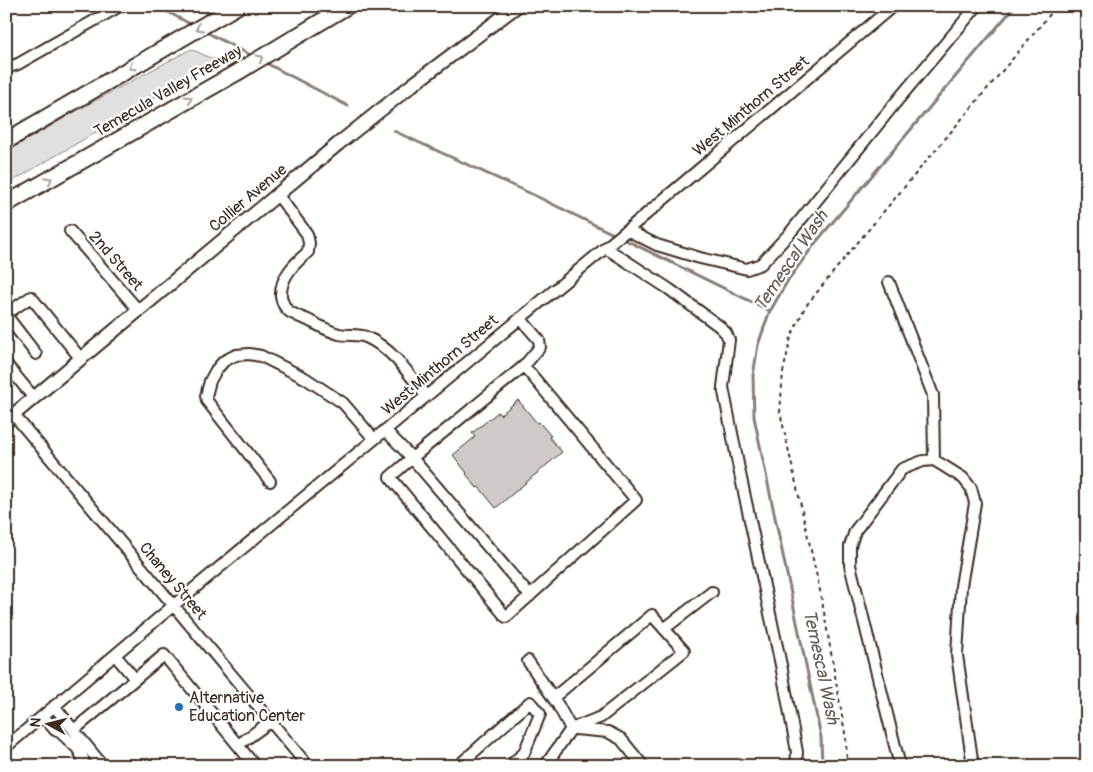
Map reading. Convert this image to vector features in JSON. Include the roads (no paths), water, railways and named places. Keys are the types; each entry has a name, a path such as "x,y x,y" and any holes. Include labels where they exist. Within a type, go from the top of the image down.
{"highway":[{"name":"Temecula Valley Freeway","path":"6,204 236,73 347,6"},
{"path":"6,141 230,10"}],"main road":[{"name":"Collier Avenue","path":"10,418 338,144 412,85 517,6"}],"street":[{"path":"6,68 18,64 120,6"},
{"name":"West Minthorn Street","path":"6,747 174,605 638,221 893,6"},
{"path":"627,230 657,245 700,258 747,269 762,264 790,234 977,6"},
{"path":"278,194 307,234 309,243 308,252 292,268 284,280 281,290 282,303 290,312 329,331 366,337 390,352 426,396"},
{"name":"2nd Street","path":"70,231 139,311"},
{"path":"602,251 669,289 719,326 726,333 729,340 724,387 739,469 781,665 797,752 796,766"},
{"path":"889,282 933,395 934,460"},
{"path":"36,354 6,314 32,296 81,359"},
{"path":"520,318 539,340 540,347 524,366 390,477 506,617 636,500 524,366"},
{"path":"270,480 207,401 207,390 216,370 224,361 236,355 249,354 261,356 305,378 344,403 374,439"},
{"path":"6,364 34,398"},
{"name":"Chaney Street","path":"10,418 174,605 308,766"},
{"path":"385,430 412,458 530,596"},
{"path":"900,766 850,565 850,546 855,531 902,469 923,461 934,460 963,478 971,488 975,503 961,586 957,655 972,766"},
{"path":"664,629 712,592"},
{"path":"545,766 571,729 601,717 684,651 652,615 553,698"},
{"path":"115,655 135,679"},
{"path":"74,730 164,655 255,766"},
{"path":"528,661 571,729"},
{"path":"458,766 530,702 540,714 524,753 509,766"},
{"path":"54,706 103,766"},
{"path":"43,716 55,730 60,732 77,748 83,758 82,766"},
{"path":"238,745 271,721"},
{"path":"571,729 608,732 621,739 643,766"}],"waterway":[{"name":"Temescal Wash","path":"822,766 821,737 754,417 753,376 758,345 769,313 788,280 816,242 1015,6"},
{"path":"166,11 194,26"},
{"path":"204,31 254,57"},
{"path":"264,62 348,106"},
{"path":"394,131 538,197 770,311"}],"place":[{"name":"Alternative Education Center","path":"179,707"}]}
